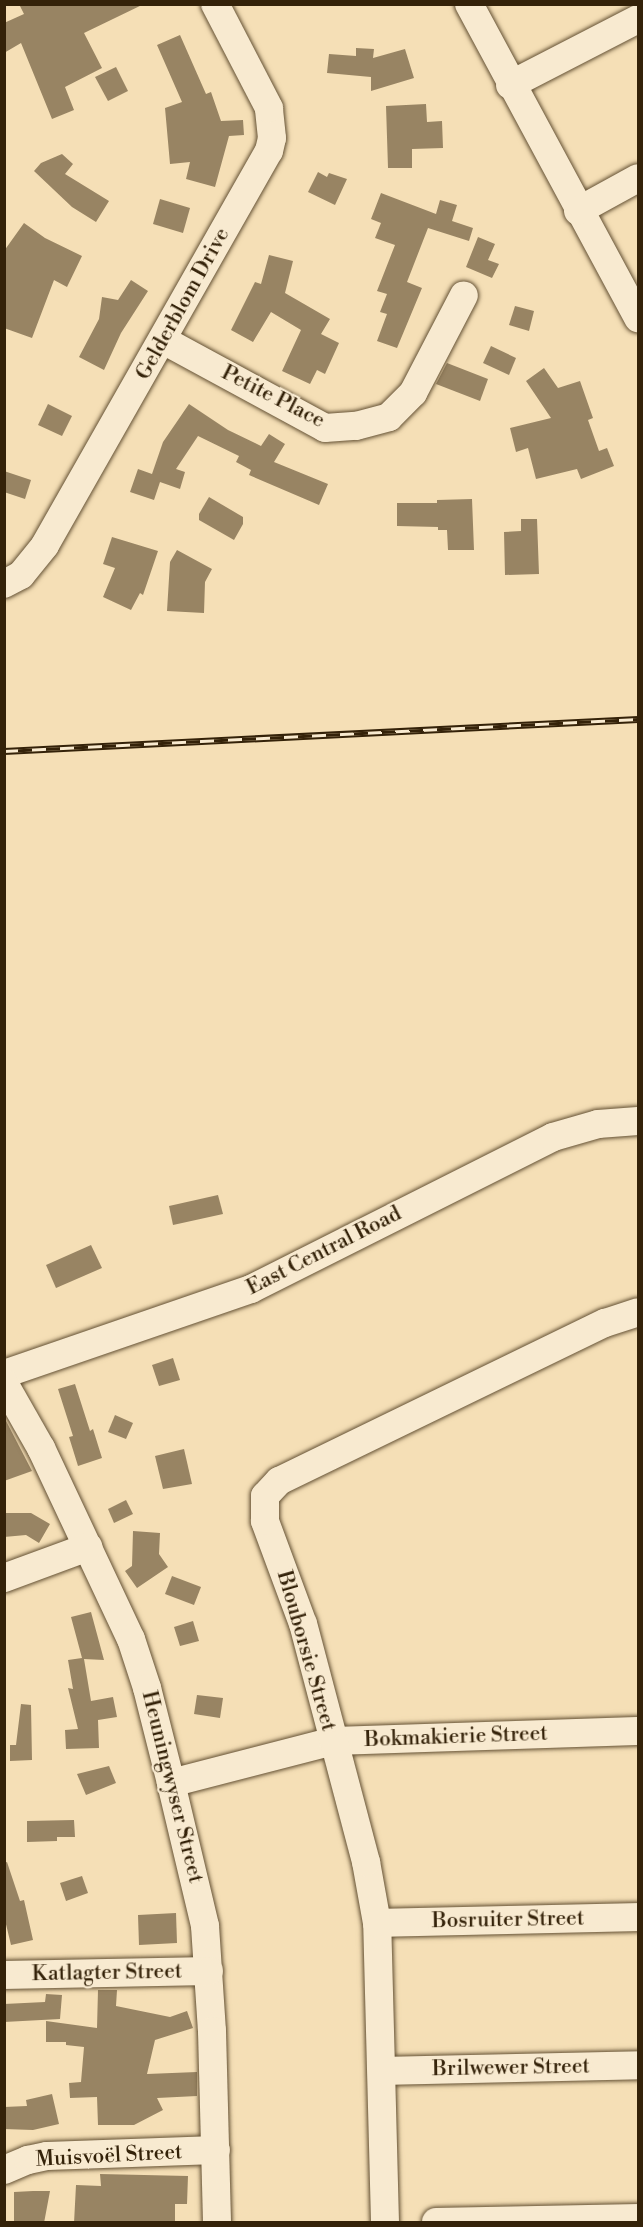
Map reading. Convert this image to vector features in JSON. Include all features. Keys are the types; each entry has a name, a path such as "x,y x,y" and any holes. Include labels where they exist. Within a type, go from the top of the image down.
{"street":[{"name":"Gelderblom Drive","path":"4,584 21,575 45,545 269,151 272,138 271,118 265,98 215,4"},
{"path":"469,4 578,211 639,318"},
{"path":"510,85 639,19"},
{"path":"578,211 639,178"},
{"name":"Petite Place","path":"163,340 325,428 357,426 389,417 413,393 464,295"},
{"name":"East Central Road","path":"4,1374 251,1289 553,1137 598,1124 639,1120"},
{"name":"Blouborsie Street","path":"385,2223 383,2072 377,1923 366,1862 303,1624 265,1521 263,1508 271,1488 279,1481 605,1323 639,1312"},
{"name":"Heuningwyser Street","path":"4,1383 42,1448 134,1649 171,1783 202,1906 209,1971 217,2223"},
{"path":"4,1578 88,1547"},
{"name":"Bokmakierie Street","path":"171,1783 333,1741 639,1731"},
{"name":"Bosruiter Street","path":"377,1923 639,1917"},
{"name":"Katlagter Street","path":"4,1975 209,1971"},
{"name":"Brilwewer Street","path":"383,2072 639,2065"},
{"name":"Muisvoël Street","path":"4,2170 28,2160 47,2156 216,2150"},
{"path":"436,2223 639,2218"}],"building":[{"path":"19,4 144,4 84,33 102,68 65,87 74,110 52,119 21,43 4,53 4,23 24,14"},
{"path":"180,35 206,94 211,92 221,121 243,120 244,135 229,136 215,187 186,179 190,162 170,164 165,108 182,102 157,45"},
{"path":"356,48 374,49 373,58 405,49 414,78 371,91 371,77 327,73 329,54 356,56"},
{"path":"116,67 128,91 108,101 95,77"},
{"path":"426,104 427,122 442,121 443,148 412,149 412,168 388,168 386,106"},
{"path":"62,154 73,164 65,174 109,201 96,222 72,207 34,171 41,163"},
{"path":"318,172 327,177 329,173 347,179 335,205 308,192"},
{"path":"381,193 436,214 440,200 457,205 452,221 473,228 469,241 428,228 407,282 422,288 397,348 377,341 387,314 380,312 387,294 377,291 395,245 375,238 381,223 371,219"},
{"path":"160,199 190,208 183,233 153,224"},
{"path":"24,223 45,238 82,256 67,287 54,280 32,338 4,328 4,251"},
{"path":"478,237 495,244 488,260 499,264 492,278 466,267"},
{"path":"269,255 293,261 285,293 330,319 321,334 339,343 325,374 317,370 310,384 282,371 301,330 271,312 253,342 231,330 255,282 261,284"},
{"path":"131,280 148,291 121,333 104,370 79,357 99,319 102,297 118,300"},
{"path":"515,306 534,311 529,331 509,325"},
{"path":"491,346 516,358 509,375 483,363"},
{"path":"447,363 488,379 480,401 436,384"},
{"path":"544,368 558,388 580,381 593,418 588,420 599,451 607,448 614,466 581,479 577,469 536,479 528,448 516,452 510,428 551,418 526,381"},
{"path":"48,404 72,416 62,436 38,425"},
{"path":"189,404 228,430 261,446 269,434 285,444 274,462 328,484 319,505 249,475 251,470 236,462 239,456 198,436 176,469 185,472 180,489 160,482 154,500 130,492 138,469 152,474 163,442"},
{"path":"4,471 31,480 25,499 4,492"},
{"path":"209,497 243,517 243,524 234,540 199,520 199,514"},
{"path":"472,499 474,550 448,550 447,530 438,530 438,527 397,526 397,503 437,503 437,500"},
{"path":"521,519 537,519 539,574 505,575 504,532 521,531"},
{"path":"112,537 158,551 143,595 140,593 131,610 103,597 115,568 103,564"},
{"path":"177,550 212,569 205,582 204,613 167,611 170,562"},
{"path":"218,1195 223,1214 173,1225 169,1206"},
{"path":"91,1245 102,1268 56,1288 46,1265"},
{"path":"173,1358 180,1380 159,1386 152,1365"},
{"path":"75,1384 90,1431 93,1429 102,1458 78,1466 69,1437 73,1436 58,1389"},
{"path":"115,1415 133,1423 126,1439 108,1432"},
{"path":"4,1417 32,1471 4,1481"},
{"path":"184,1449 192,1484 163,1489 155,1456"},
{"path":"126,1500 133,1514 114,1523 108,1509"},
{"path":"4,1513 31,1513 50,1524 39,1543 26,1535 4,1537"},
{"path":"133,1531 160,1533 159,1554 168,1567 137,1588 125,1571 132,1566"},
{"path":"172,1576 201,1587 194,1605 165,1594"},
{"path":"91,1612 104,1660 84,1659 91,1701 113,1697 117,1717 98,1720 99,1748 66,1749 65,1730 78,1729 68,1688 73,1689 68,1660 82,1658 71,1617"},
{"path":"193,1621 199,1641 180,1646 174,1627"},
{"path":"197,1695 223,1698 220,1718 194,1714"},
{"path":"21,1704 31,1705 32,1760 10,1761 10,1745 16,1745"},
{"path":"109,1766 116,1783 86,1795 77,1774"},
{"path":"74,1820 75,1837 57,1837 57,1841 27,1842 27,1821"},
{"path":"7,1862 20,1901 24,1900 33,1940 11,1945 4,1916 4,1863"},
{"path":"82,1876 88,1893 66,1901 60,1883"},
{"path":"176,1913 177,1943 139,1945 138,1915"},
{"path":"98,1990 117,1990 116,2006 170,2017 187,2011 193,2028 155,2040 147,2074 197,2072 197,2096 157,2098 163,2110 134,2125 98,2125 97,2097 70,2098 69,2083 81,2082 84,2047 66,2045 66,2042 46,2042 46,2021 97,2028"},
{"path":"46,1994 62,1995 60,2019 4,2022 4,2004 45,2002"},
{"path":"52,2094 59,2124 33,2130 4,2129 4,2107 27,2106 26,2100"},
{"path":"100,2174 188,2176 187,2204 175,2204 175,2223 74,2223 76,2185 101,2186"},
{"path":"50,2191 44,2223 14,2223 14,2192"}],"railway":[{"path":"4,751 638,719"}]}
